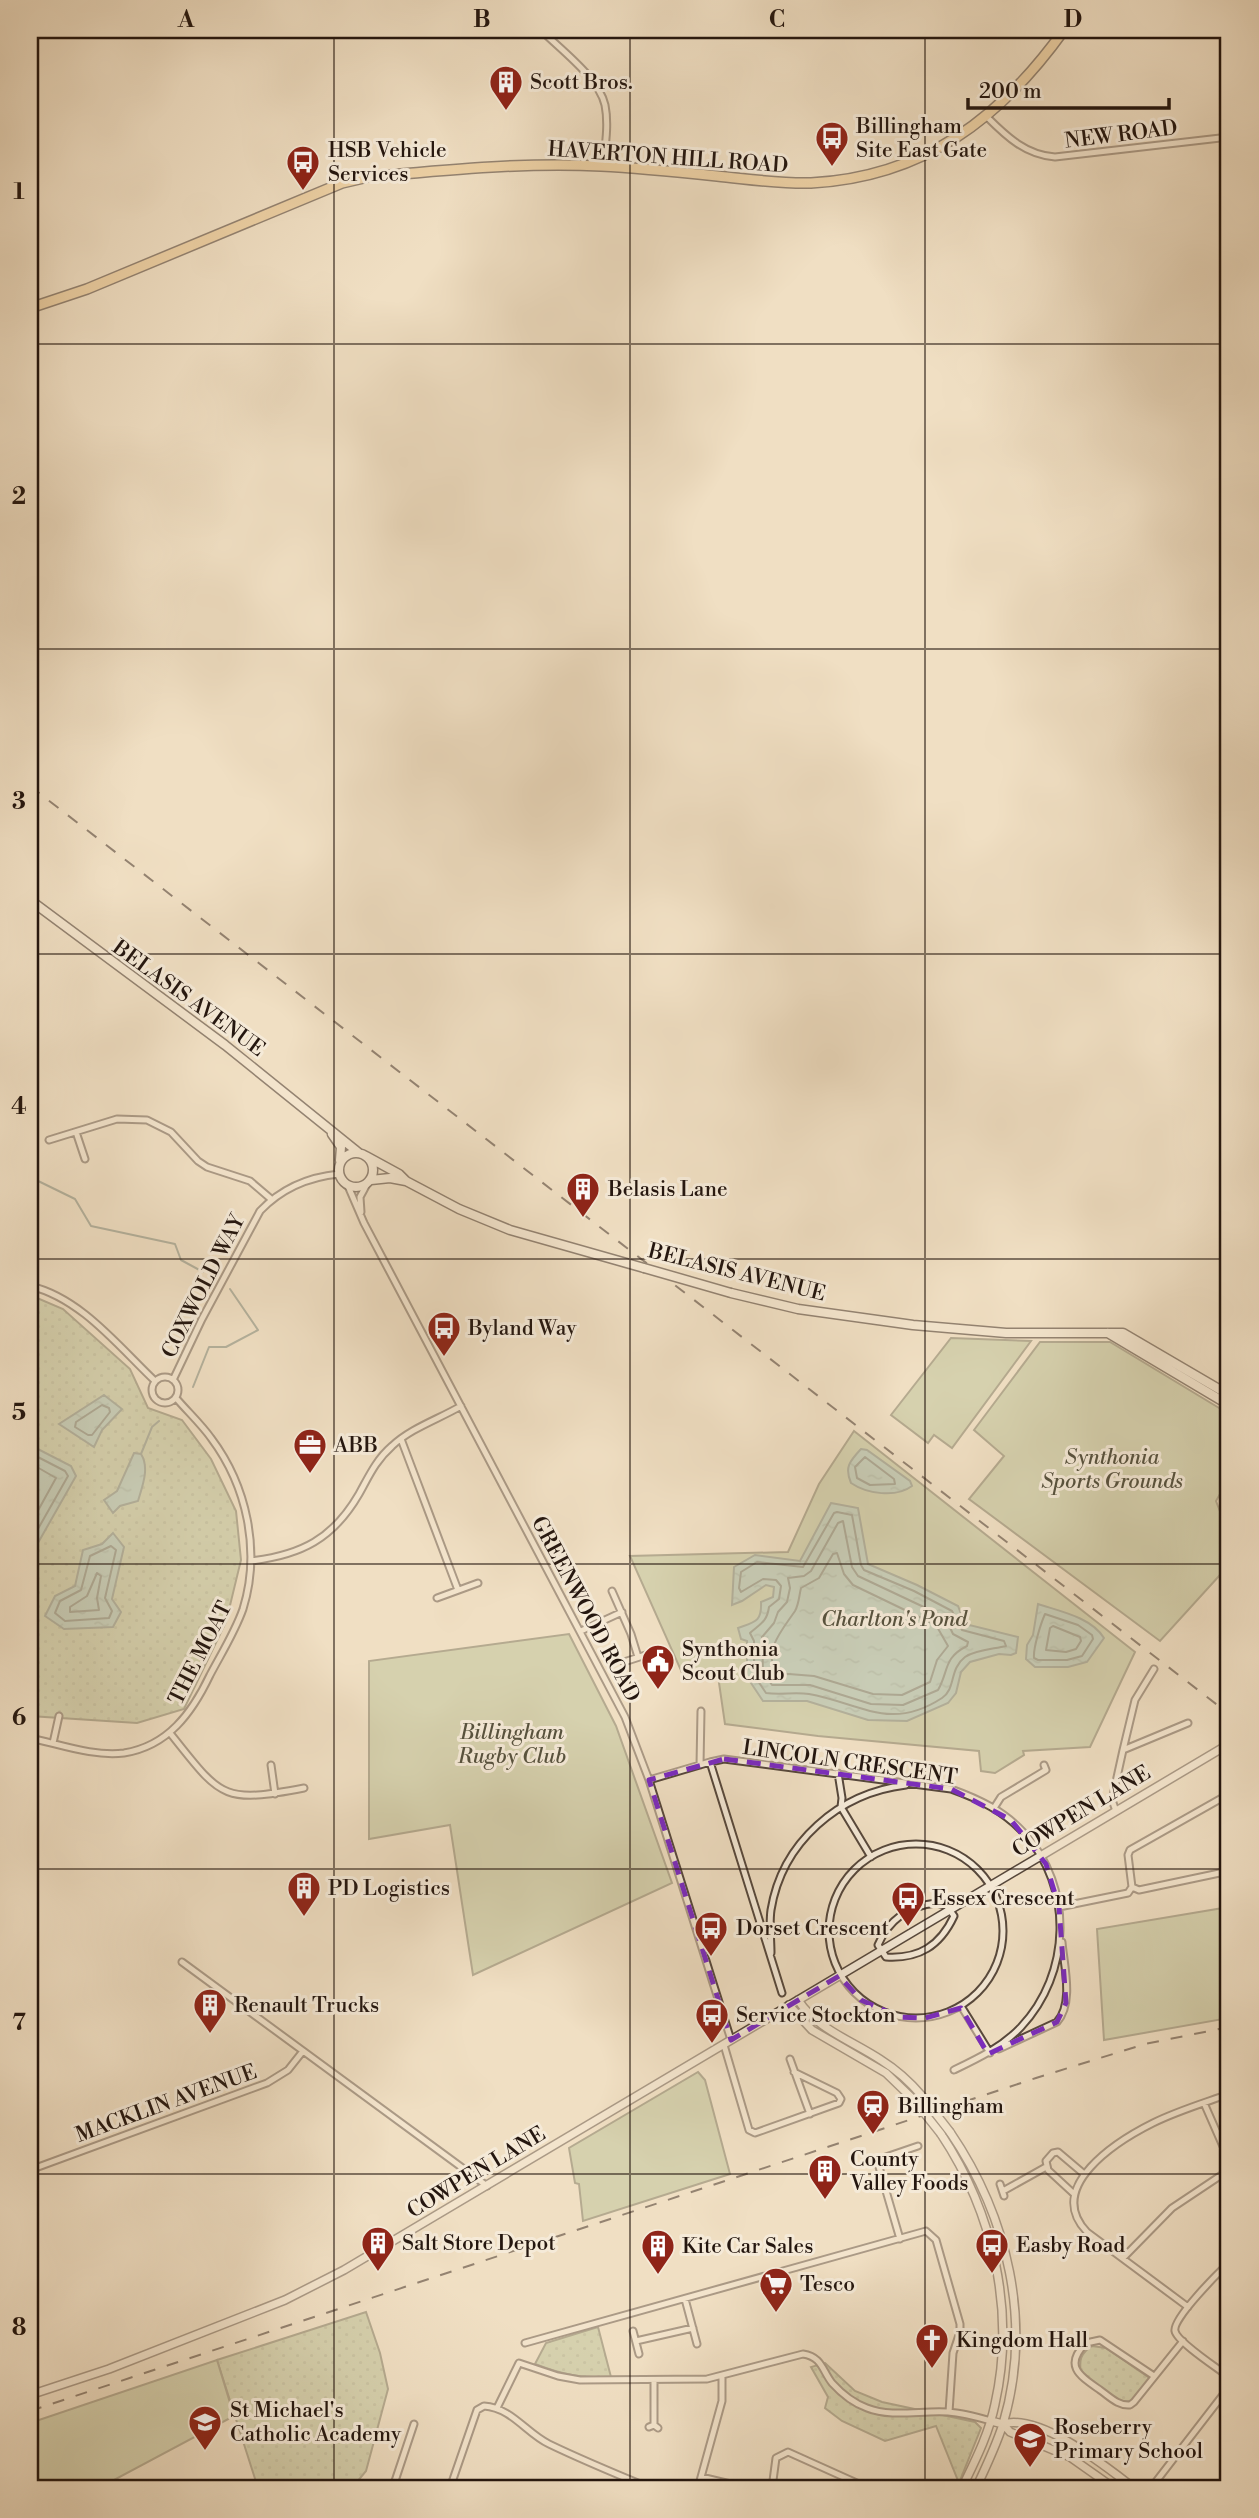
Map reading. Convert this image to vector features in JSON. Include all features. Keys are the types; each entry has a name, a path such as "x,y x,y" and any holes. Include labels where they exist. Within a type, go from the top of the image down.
{"main road":[{"name":"HAVERTON HILL ROAD","path":"30,308 87,289 353,180 421,172 556,164 792,183 862,176 925,155 987,117 1030,75 1064,30"},
{"name":"BELASIS AVENUE","path":"30,900 225,1045 362,1154 399,1174 406,1181"},
{"name":"BELASIS AVENUE","path":"326,1125 341,1147 340,1163"},
{"path":"347,1154 362,1154 373,1167 369,1182 361,1187 348,1186 339,1174 340,1163 347,1154"},
{"name":"BELASIS AVENUE","path":"369,1182 390,1178 406,1181 468,1213 510,1230 731,1293 799,1309 913,1325 1006,1333 1124,1333 1214,1391"},
{"path":"1106,1332 1214,1391 1229,1395"},
{"path":"1214,1391 1229,1405"}],"street":[{"path":"542,30 601,92 606,122 603,167"},
{"name":"NEW ROAD","path":"987,117 1023,148 1038,155 1055,158 1229,137"},
{"path":"49,1140 127,1118 156,1123 178,1138 198,1161 207,1167 250,1181 271,1199"},
{"path":"76,1132 85,1159"},
{"name":"COXWOLD WAY","path":"173,1380 253,1221 271,1199 290,1187 339,1174"},
{"path":"361,1215 360,1197 369,1182"},
{"name":"GREENWOOD ROAD","path":"348,1186 625,1717 649,1780 732,2040"},
{"name":"THE MOAT","path":"30,1286 48,1290 79,1308 155,1381 152,1395 156,1401 170,1403 176,1398 210,1436 237,1482 248,1523 251,1561 245,1598 236,1623 195,1704 170,1733 158,1741 123,1753 105,1754 30,1738"},
{"path":"155,1381 167,1377 173,1380 178,1392 176,1398"},
{"path":"251,1561 293,1553 316,1542 328,1533 352,1506 376,1463 401,1438 461,1406"},
{"path":"401,1438 458,1590"},
{"path":"437,1598 478,1583"},
{"path":"612,1591 638,1657"},
{"path":"580,1631 622,1612"},
{"path":"624,1662 659,1651"},
{"path":"1116,1811 1112,1800 1135,1700 1154,1669"},
{"path":"700,1765 701,1709"},
{"path":"53,1743 59,1716"},
{"path":"1123,1750 1188,1723"},
{"path":"170,1733 203,1774 224,1791 252,1797 304,1788"},
{"name":"COWPEN LANE","path":"30,2395 109,2369 285,2300 360,2261 1229,1744"},
{"name":"LINCOLN CRESCENT","path":"649,1780 724,1759 951,1789 994,1808 1025,1834 1041,1855 1055,1886 1061,1930"},
{"path":"709,1762 782,1993"},
{"path":"271,1765 275,1794"},
{"path":"994,1808 1002,1797 1046,1770 1044,1765"},
{"path":"838,1773 841,1807 872,1857"},
{"path":"771,1953 770,1912 785,1866 799,1843 818,1823 841,1807 887,1787 916,1784"},
{"path":"1059,1907 1128,1893 1132,1887 1128,1855 1130,1850 1229,1794"},
{"path":"902,1844 939,1846 968,1862 990,1886 1001,1911 1001,1949 998,1962 984,1985 961,2007 925,2018 899,2017 879,2011 861,2000 840,1976 831,1951 829,1932 836,1894 849,1875 885,1849 902,1844"},
{"path":"1132,1887 1139,1890 1229,1871"},
{"path":"936,1903 951,1909 954,1916 932,1947 902,1958 886,1957 881,1951 878,1945 882,1935 905,1911 936,1903"},
{"path":"757,1913 770,1912"},
{"path":"988,2054 1023,2026 1041,2000 1055,1966 1061,1930"},
{"path":"954,2070 1057,2022 1063,2016 1066,2003 1061,1930"},
{"path":"182,1962 488,2186"},
{"path":"798,2000 818,2024 891,2066 950,2132 980,2180 996,2221 1006,2254 1013,2299 1015,2358 1003,2424 976,2488"},
{"path":"789,2006 812,2030 886,2073 918,2098 971,2185 994,2258 1001,2301 1001,2364 990,2421 961,2488"},
{"path":"961,2007 988,2054"},
{"path":"724,2045 749,2130 755,2133 839,2103 840,2095 794,2072"},
{"name":"MACKLIN AVENUE","path":"30,2170 267,2083 288,2070 303,2051"},
{"path":"790,2059 810,2114"},
{"path":"1188,2307 1081,2226 1073,2209 1073,2193 1084,2174 1131,2135 1154,2122 1229,2094"},
{"path":"1204,2103 1229,2160"},
{"path":"900,2239 877,2160 918,2146"},
{"path":"1073,2193 1046,2167 1046,2161 1053,2153 1058,2152 1084,2174"},
{"path":"1000,2184 1004,2193 1046,2167"},
{"path":"1123,2258 1172,2208 1229,2170"},
{"path":"525,2343 926,2231 936,2240 960,2324 953,2353 949,2412"},
{"path":"994,2258 1006,2254"},
{"path":"1229,2263 1175,2325 1176,2335 1182,2341 1229,2377"},
{"path":"685,2299 697,2344"},
{"path":"636,2341 692,2328"},
{"path":"633,2330 639,2354"},
{"path":"1154,2376 1100,2340 1086,2343 1076,2356 1076,2369 1081,2376 1123,2405 1134,2402 1182,2341"},
{"path":"497,2408 519,2363 580,2380 707,2379 803,2354 812,2355 820,2361 830,2380 841,2392 865,2407 890,2412 949,2412 1003,2424 1016,2421 1064,2440 1094,2458 1134,2488"},
{"path":"698,2488 722,2401 722,2377"},
{"path":"654,2380 654,2427"},
{"path":"1151,2488 1229,2386"},
{"path":"450,2488 477,2410 484,2406 497,2408 519,2421 546,2443 650,2488"},
{"path":"414,2424 394,2481 394,2488 414,2488"},
{"path":"1003,2424 1010,2432 1070,2457 1114,2488"},
{"path":"772,2488 776,2458 788,2452 868,2488"},
{"path":"701,2477 747,2488"}],"highlighted area":[{"path":"724,1759 951,1789 1011,1820 1046,1864 1059,1907 1066,2003 1057,2022 988,2054 961,2008 925,2018 899,2017 861,2000 839,1976 731,2040 649,1780"}],"green space":[{"path":"30,1295 63,1309 130,1369 148,1408 182,1420 211,1459 236,1511 241,1560 226,1622 184,1709 137,1723 30,1716"},
{"path":"951,1338 1031,1341 952,1448 934,1435 928,1443 891,1415"},
{"name":"Synthonia Sports Grounds","path":"1040,1342 1110,1342 1229,1414 1229,1478 1216,1501 1223,1519 1229,1524 1229,1565 1160,1641 969,1499 1004,1456 974,1430"},
{"name":"Charlton's Pond","path":"854,1431 1135,1652 1090,1747 1023,1751 1024,1755 995,1773 981,1771 979,1751 818,1736 725,1724 717,1669 683,1675 630,1556 788,1552 819,1484"},
{"name":"Billingham Rugby Club","path":"569,1634 616,1726 672,1883 473,1975 450,1825 369,1839 369,1661"},
{"path":"1229,1907 1229,2018 1104,2040 1097,1929"},
{"path":"698,2072 705,2080 730,2174 583,2221 579,2184 575,2183 569,2148"},
{"path":"366,2312 380,2353 388,2389 366,2471 352,2488 258,2488 217,2360"},
{"path":"598,2327 611,2377 572,2375 535,2364 546,2343"},
{"path":"1092,2346 1106,2348 1151,2379 1137,2398 1130,2401 1115,2399 1081,2374 1081,2358"},
{"path":"217,2360 234,2416 99,2488 30,2488 30,2423"},
{"path":"825,2363 855,2391 882,2402 975,2422 981,2428 959,2483 936,2426 885,2441 842,2421 825,2408 828,2397 811,2367"}],"water":[{"path":"104,1395 122,1409 102,1430 94,1447 59,1424"},
{"path":"30,1445 71,1466 76,1476 30,1557"},
{"path":"861,1449 867,1450 910,1481 912,1486 898,1492 881,1493 865,1490 851,1483 849,1464"},
{"path":"134,1453 141,1454 145,1465 138,1501 120,1506 113,1513 104,1500 117,1491"},
{"name":"Charlton's Pond","path":"831,1503 858,1508 868,1564 958,1606 965,1624 1018,1637 1016,1653 999,1654 970,1662 961,1672 956,1693 948,1703 907,1721 868,1720 807,1701 763,1701 747,1677 747,1641 741,1639 738,1628 759,1617 761,1602 773,1597 774,1587 766,1585 732,1605 734,1567 755,1555 800,1561"},
{"path":"113,1533 124,1547 112,1599 121,1612 113,1627 64,1629 45,1616 55,1596 75,1586 83,1550 102,1544"},
{"name":"Charlton's Pond","path":"1038,1604 1083,1620 1104,1638 1087,1662 1068,1667 1035,1667 1026,1659"}],"waterway":[{"path":"30,1177 75,1199 91,1226 175,1244 181,1260 203,1272"},
{"path":"193,1387 209,1347 226,1347 258,1330 230,1289"},
{"path":"141,1454 152,1427 159,1421"}],"railway":[{"path":"30,786 1229,1714"},
{"path":"30,2411 1036,2078 1145,2044 1229,2027"}],"place":[{"name":"Scott Bros.","path":"506,112"},
{"name":"Billingham Site East Gate","path":"832,168"},
{"name":"HSB Vehicle Services","path":"303,192"},
{"name":"Belasis Lane","path":"583,1219"},
{"name":"Byland Way","path":"444,1358"},
{"name":"ABB","path":"310,1475"},
{"name":"Synthonia Scout Club","path":"658,1691"},
{"name":"PD Logistics","path":"304,1918"},
{"name":"Essex Crescent","path":"908,1928"},
{"name":"Dorset Crescent","path":"711,1958"},
{"name":"Renault Trucks","path":"210,2035"},
{"name":"Service Stockton","path":"712,2045"},
{"name":"Billingham","path":"873,2136"},
{"name":"County Valley Foods","path":"825,2201"},
{"name":"Salt Store Depot","path":"378,2273"},
{"name":"Easby Road","path":"992,2275"},
{"name":"Kite Car Sales","path":"658,2276"},
{"name":"Tesco","path":"776,2314"},
{"name":"Kingdom Hall","path":"932,2370"},
{"name":"St Michael's Catholic Academy","path":"205,2452"},
{"name":"Roseberry Primary School","path":"1030,2469"}]}
